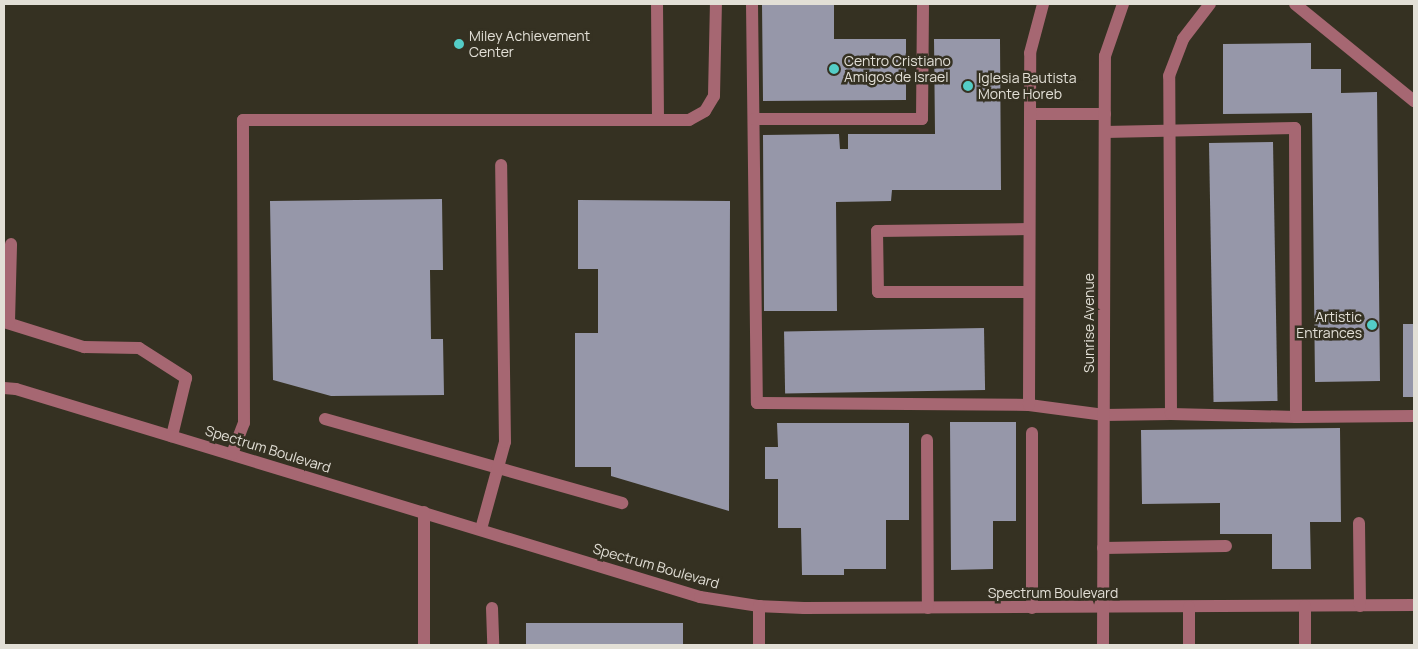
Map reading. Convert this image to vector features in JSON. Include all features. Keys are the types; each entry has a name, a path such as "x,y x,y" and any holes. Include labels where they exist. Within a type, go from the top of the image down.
{"street":[{"path":"657,4 658,120"},
{"path":"232,454 244,423 243,120 689,120 705,111 714,96 716,4"},
{"path":"752,4 757,403 1029,405 1104,415 1414,416"},
{"path":"754,119 922,120 923,4"},
{"path":"1029,405 1030,54 1043,4"},
{"name":"Sunrise Avenue","path":"1103,645 1105,56 1123,4"},
{"path":"1171,414 1169,76 1183,39 1210,4"},
{"path":"1295,4 1414,101"},
{"path":"1030,114 1105,114"},
{"path":"1105,132 1296,128 1296,417"},
{"path":"481,529 504,442 501,165"},
{"path":"1029,229 877,231 878,292 1029,292"},
{"path":"11,244 6,322 84,347 139,348 186,378 172,436"},
{"name":"Spectrum Boulevard","path":"4,388 16,389 700,596 759,606 1103,608 1414,605"},
{"path":"325,419 497,470 622,504"},
{"path":"1032,433 1032,608"},
{"path":"926,440 928,608"},
{"path":"424,512 424,645"},
{"path":"1359,523 1360,606"},
{"path":"1103,548 1226,546"},
{"path":"759,606 760,645"},
{"path":"1305,606 1305,645"},
{"path":"1189,607 1189,645"},
{"path":"492,608 493,645"}],"building":[{"name":"Centro Cristiano Amigos de Israel","path":"762,4 834,4 834,39 906,39 906,100 763,101"},
{"path":"934,39 1000,39 1001,190 892,190 891,201 836,202 837,311 764,311 763,135 839,134 840,149 848,149 848,134 935,134"},
{"path":"1311,43 1311,69 1341,69 1341,93 1377,92 1380,381 1315,382 1312,113 1223,114 1223,44"},
{"path":"1273,142 1278,401 1214,402 1209,143"},
{"path":"442,199 443,270 430,270 431,339 443,339 444,395 331,396 273,380 270,201"},
{"path":"578,200 730,201 729,511 611,476 611,467 575,467 575,333 598,333 598,269 578,269"},
{"path":"1403,324 1414,324 1414,397 1403,397"},
{"path":"984,328 985,390 785,393 784,331"},
{"path":"950,422 1016,422 1016,521 993,521 993,569 951,570"},
{"path":"777,423 909,423 909,520 886,520 886,569 844,569 844,575 802,575 801,528 778,528 778,479 765,479 765,447 778,447"},
{"path":"1340,428 1341,522 1310,522 1311,569 1272,569 1272,534 1220,534 1220,503 1142,504 1141,430"},
{"path":"526,623 683,623 683,645 526,645"}],"place":[{"name":"Miley Achievement Center","path":"459,44"},
{"name":"Centro Cristiano Amigos de Israel","path":"834,69"},
{"name":"Iglesia Bautista Monte Horeb","path":"968,86"},
{"name":"Artistic Entrances","path":"1372,325"}]}
